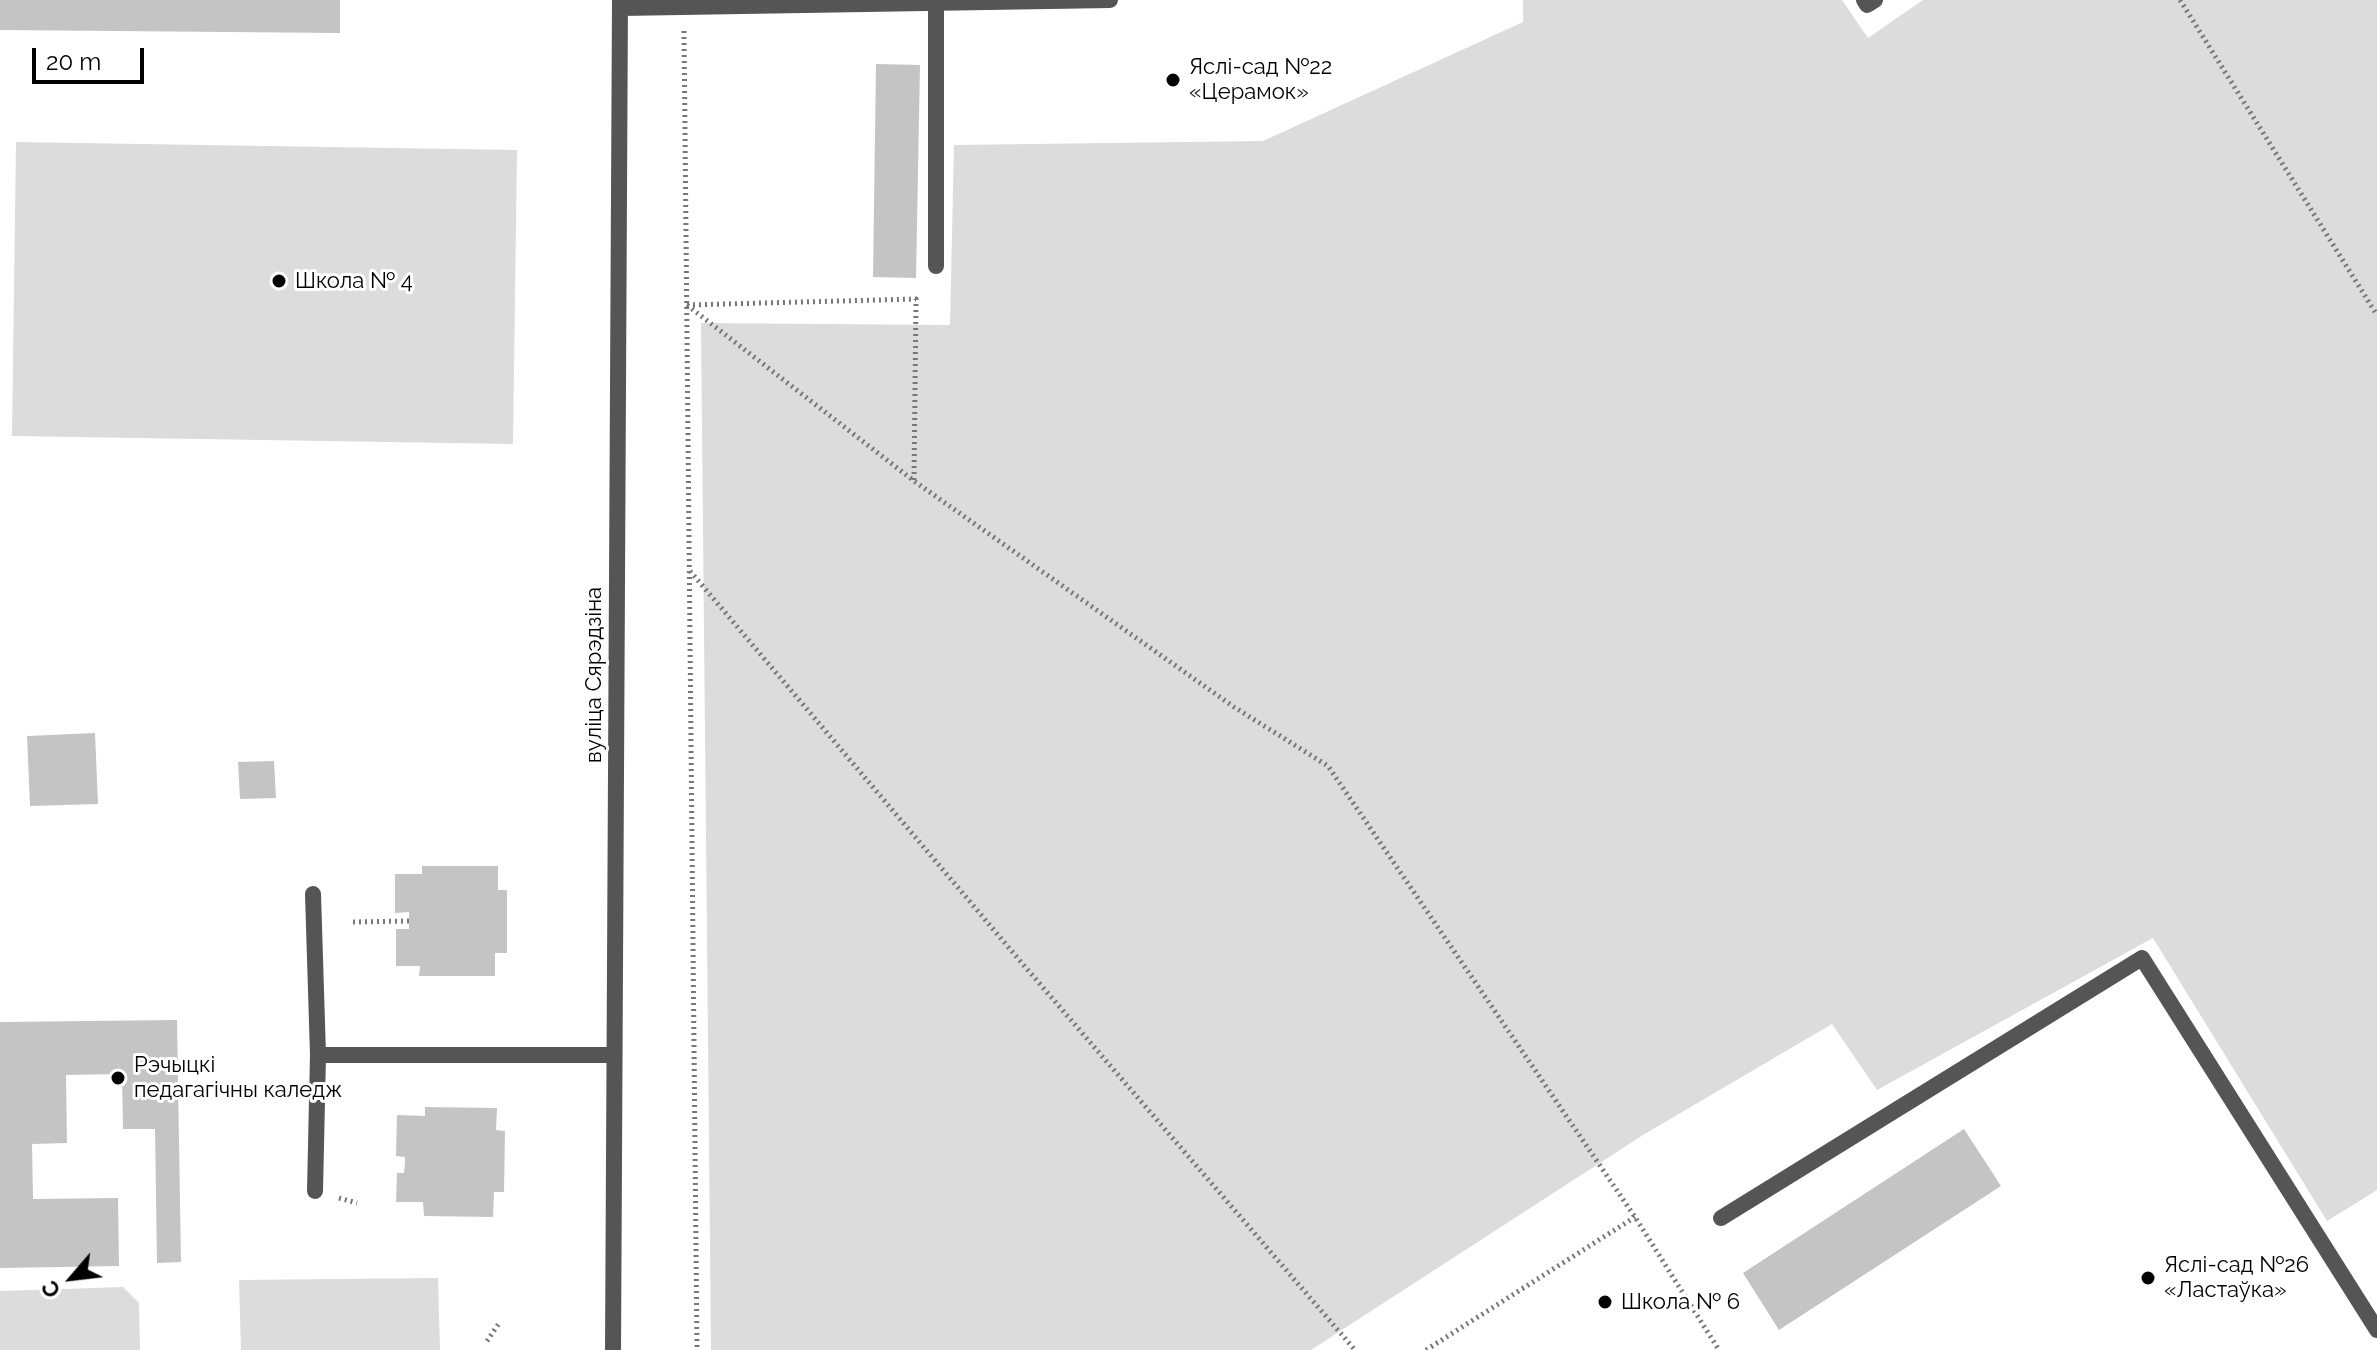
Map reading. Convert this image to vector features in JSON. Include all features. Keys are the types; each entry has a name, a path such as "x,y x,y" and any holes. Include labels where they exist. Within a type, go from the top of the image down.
{"street":[{"path":"620,4 684,6 1110,0"},
{"path":"1864,0 1867,5 1875,0"},
{"path":"936,2 936,266"},
{"name":"вуліца Сярэдзіна","path":"613,1350 620,4"},
{"path":"313,894 318,1055 315,1191"},
{"path":"1721,1218 2142,958 2377,1330"},
{"path":"318,1055 614,1055"}],"path":[{"path":"2180,0 2377,315"},
{"path":"684,6 697,1350"},
{"path":"687,305 916,299 914,481"},
{"path":"687,305 914,481 1234,707 1328,766 1635,1217 1719,1350"},
{"path":"689,570 1355,1350"},
{"path":"353,922 409,921"},
{"path":"1426,1350 1635,1217"},
{"path":"487,1341 500,1322"}],"shaded area":[{"path":"1523,0 1842,0 1868,38 1923,0 2377,0 2377,1190 2327,1221 2153,938 1877,1090 1832,1024 1643,1135 1311,1350 711,1350 701,323 950,325 954,145 1263,141 1523,22"},
{"path":"16,142 517,150 513,444 12,436"},
{"path":"438,1278 440,1350 241,1350 239,1280"},
{"path":"123,1287 139,1303 140,1350 0,1350 0,1291"}],"building":[{"path":"0,0 340,0 340,33 0,30"},
{"path":"876,64 920,65 916,278 873,277"},
{"path":"95,733 98,804 30,806 27,736"},
{"path":"274,761 276,798 240,799 238,762"},
{"path":"422,866 498,866 498,890 507,890 507,953 495,953 495,976 419,976 420,966 396,966 396,929 409,929 409,912 395,913 395,874 422,874"},
{"path":"177,1020 181,1262 157,1263 155,1129 123,1129 122,1074 66,1075 67,1143 32,1144 33,1199 118,1198 119,1266 0,1268 0,1022"},
{"path":"425,1107 497,1108 496,1130 505,1131 504,1192 494,1192 493,1217 424,1216 423,1202 396,1202 397,1173 404,1173 405,1164 405,1157 396,1156 397,1115 425,1116"},
{"path":"1964,1129 2001,1186 1779,1330 1743,1273"}],"place":[{"name":"Яслі-сад №22 «Церамок»","path":"1173,80"},
{"name":"Школа № 4","path":"279,281"},
{"name":"Рэчыцкі педагагічны каледж","path":"118,1078"},
{"name":"Яслі-сад №26 «Ластаўка»","path":"2148,1278"},
{"name":"Школа № 6","path":"1605,1302"}]}
